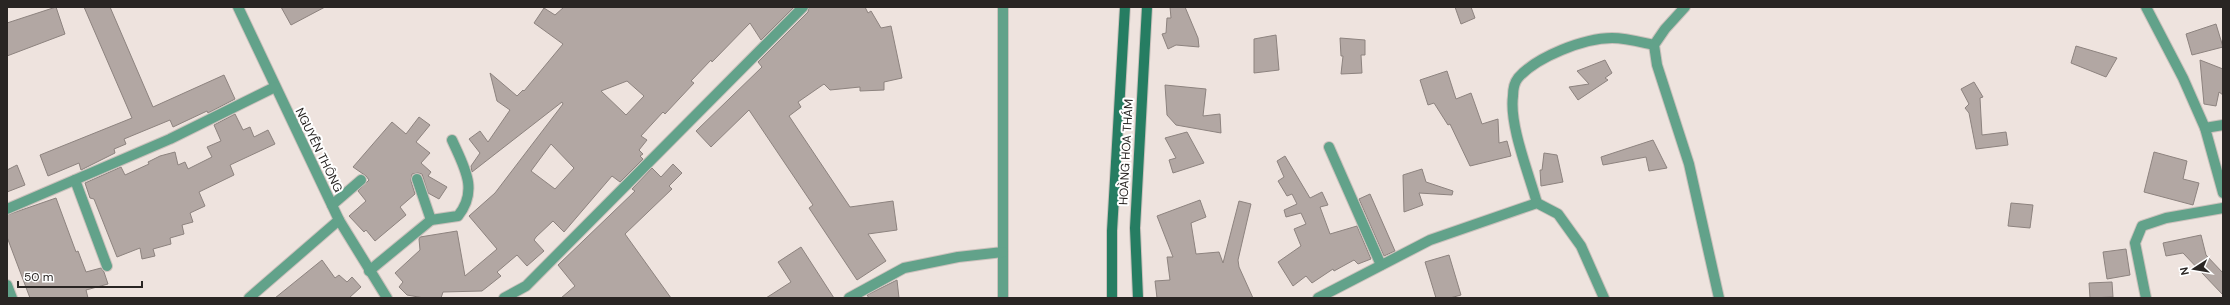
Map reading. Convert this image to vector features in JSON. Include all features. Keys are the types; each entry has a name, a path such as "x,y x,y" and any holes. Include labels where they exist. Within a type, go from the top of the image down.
{"main road":[{"name":"HOÀNG HOA THÁM","path":"1112,298 1112,231 1125,7"},
{"name":"HOÀNG HOA THÁM","path":"1138,298 1135,228 1147,7"}],"street":[{"name":"NGUYỄN THÔNG","path":"238,7 339,220 387,298"},
{"path":"504,298 526,286 803,7"},
{"path":"1003,7 1003,298"},
{"path":"1685,7 1665,29 1654,45 1656,65 1689,164 1719,298"},
{"path":"2146,7 2183,78 2205,128 2223,193"},
{"path":"1604,298 1581,246 1558,214 1537,203 1515,127 1512,98 1517,79 1533,64 1572,46 1611,38 1635,40 1654,45"},
{"path":"7,209 198,126 275,87"},
{"path":"2205,128 2223,125"},
{"path":"369,271 431,220 458,216 467,205 470,191 464,169 452,140"},
{"path":"1329,147 1381,265"},
{"path":"416,179 431,220"},
{"path":"75,180 107,266"},
{"path":"332,205 361,180"},
{"path":"1318,298 1430,240 1537,203"},
{"path":"2146,298 2135,243 2142,226 2166,218 2223,208"},
{"path":"249,298 339,220"},
{"path":"849,298 904,268 958,257 1003,252"},
{"path":"7,285 12,298"}],"building":[{"path":"56,7 65,34 7,56 7,23"},
{"path":"84,7 110,7 153,107 224,75 235,99 208,113 207,111 173,127 170,120 124,139 126,144 114,149 115,153 81,170 79,163 48,176 40,155 132,118"},
{"path":"281,7 325,7 291,25"},
{"path":"564,7 794,7 761,40 750,23 712,62 711,60 691,81 694,83 665,114 663,112 641,136 647,140 639,150 643,154 640,156 643,159 620,182 612,176 564,232 553,221 534,240 544,251 527,266 517,255 497,272 501,276 482,291 443,292 441,298 424,298 407,295 399,287 403,282 395,273 420,250 420,237 457,231 465,276 497,249 469,216 495,193 563,104 562,102 472,172 471,166 480,153 469,139 480,131 488,142 510,110 497,101 490,73 517,96 523,90 524,91 563,44 534,23 544,8 555,15","holes":["627,81 644,96 626,115 601,91","551,144 574,168 555,189 531,171"]},
{"path":"809,7 865,7 868,13 871,11 881,28 891,26 902,78 884,82 884,90 860,91 860,87 830,90 824,84 798,102 801,107 789,116 850,207 893,201 897,230 868,234 886,261 857,280 809,208 813,205 749,110 711,147 696,131 762,67 758,62 808,12"},
{"path":"1170,7 1185,7 1198,38 1199,47 1176,45 1168,49 1162,34 1166,33 1167,18 1171,18"},
{"path":"1455,7 1471,7 1475,18 1461,24"},
{"path":"2216,24 2223,47 2192,55 2186,34"},
{"path":"1276,35 1279,70 1254,73 1254,39"},
{"path":"1340,38 1365,40 1365,55 1361,55 1362,73 1341,74 1343,56 1341,56"},
{"path":"2076,46 2117,58 2106,77 2071,63"},
{"path":"1605,60 1612,73 1605,78 1608,80 1578,100 1569,87 1589,84 1577,71"},
{"path":"2200,60 2223,69 2223,95 2219,92 2216,106 2204,104"},
{"path":"1447,71 1456,99 1471,93 1482,124 1498,119 1499,143 1507,141 1511,156 1470,166 1450,124 1448,125 1434,103 1428,105 1420,80"},
{"path":"1974,82 1983,97 1980,98 1982,135 2006,132 2008,145 1976,149 1969,113 1965,108 1969,104 1961,89"},
{"path":"1165,85 1206,89 1203,116 1220,114 1221,133 1176,125 1167,115"},
{"path":"235,114 243,130 250,127 254,137 268,130 275,144 230,165 234,175 199,192 205,206 190,213 193,222 182,225 184,234 170,238 171,244 153,249 155,256 142,259 140,248 117,257 94,199 90,198 85,183 121,167 125,175 149,164 148,162 160,156 175,152 178,165 185,162 188,169 212,157 207,147 221,141 214,125"},
{"path":"419,117 430,125 416,142 430,153 421,163 431,172 428,176 447,187 439,199 428,193 422,174 412,174 411,181 415,194 400,207 406,215 375,241 366,230 364,232 349,216 366,201 358,191 369,180 366,176 353,167 392,122 406,134"},
{"path":"1187,132 1204,163 1173,173 1169,160 1176,158 1165,138"},
{"path":"1653,140 1667,168 1649,171 1646,157 1603,165 1601,157"},
{"path":"2154,152 2187,161 2183,179 2199,183 2193,205 2144,192"},
{"path":"1544,153 1557,155 1563,182 1541,186 1540,170 1542,170"},
{"path":"1285,156 1310,198 1322,192 1328,205 1320,207 1330,234 1357,226 1371,259 1358,264 1354,260 1334,271 1333,269 1312,283 1306,276 1293,286 1278,262 1301,246 1294,229 1306,224 1301,213 1286,217 1284,210 1297,204 1292,194 1287,196 1278,181 1284,177 1277,161"},
{"path":"673,164 682,173 669,186 672,189 625,234 671,298 561,298 575,286 558,265 635,191 632,189 652,168 661,177"},
{"path":"17,165 25,185 7,192 7,170"},
{"path":"1422,169 1426,182 1453,191 1452,195 1419,193 1423,205 1404,212 1403,175"},
{"path":"1370,194 1395,251 1384,256 1359,199"},
{"path":"56,198 76,252 78,251 86,272 101,268 108,284 86,290 88,298 30,298 7,237 7,215"},
{"path":"1200,200 1206,217 1191,223 1196,254 1219,252 1223,263 1239,201 1251,204 1238,260 1239,267 1253,298 1157,298 1155,281 1170,280 1167,257 1173,257 1157,216"},
{"path":"2011,203 2033,205 2030,228 2008,226"},
{"path":"2201,235 2206,255 2223,273 2223,295 2183,253 2166,256 2163,243"},
{"path":"801,247 834,298 766,298 791,282 778,262"},
{"path":"2126,249 2130,275 2107,279 2103,252"},
{"path":"1449,255 1461,295 1450,298 1436,298 1425,262"},
{"path":"322,260 335,278 339,275 347,282 352,277 361,287 349,298 275,298"},
{"path":"897,280 899,298 869,298 867,295"},
{"path":"2112,282 2113,297 2090,298 2089,283"}]}
